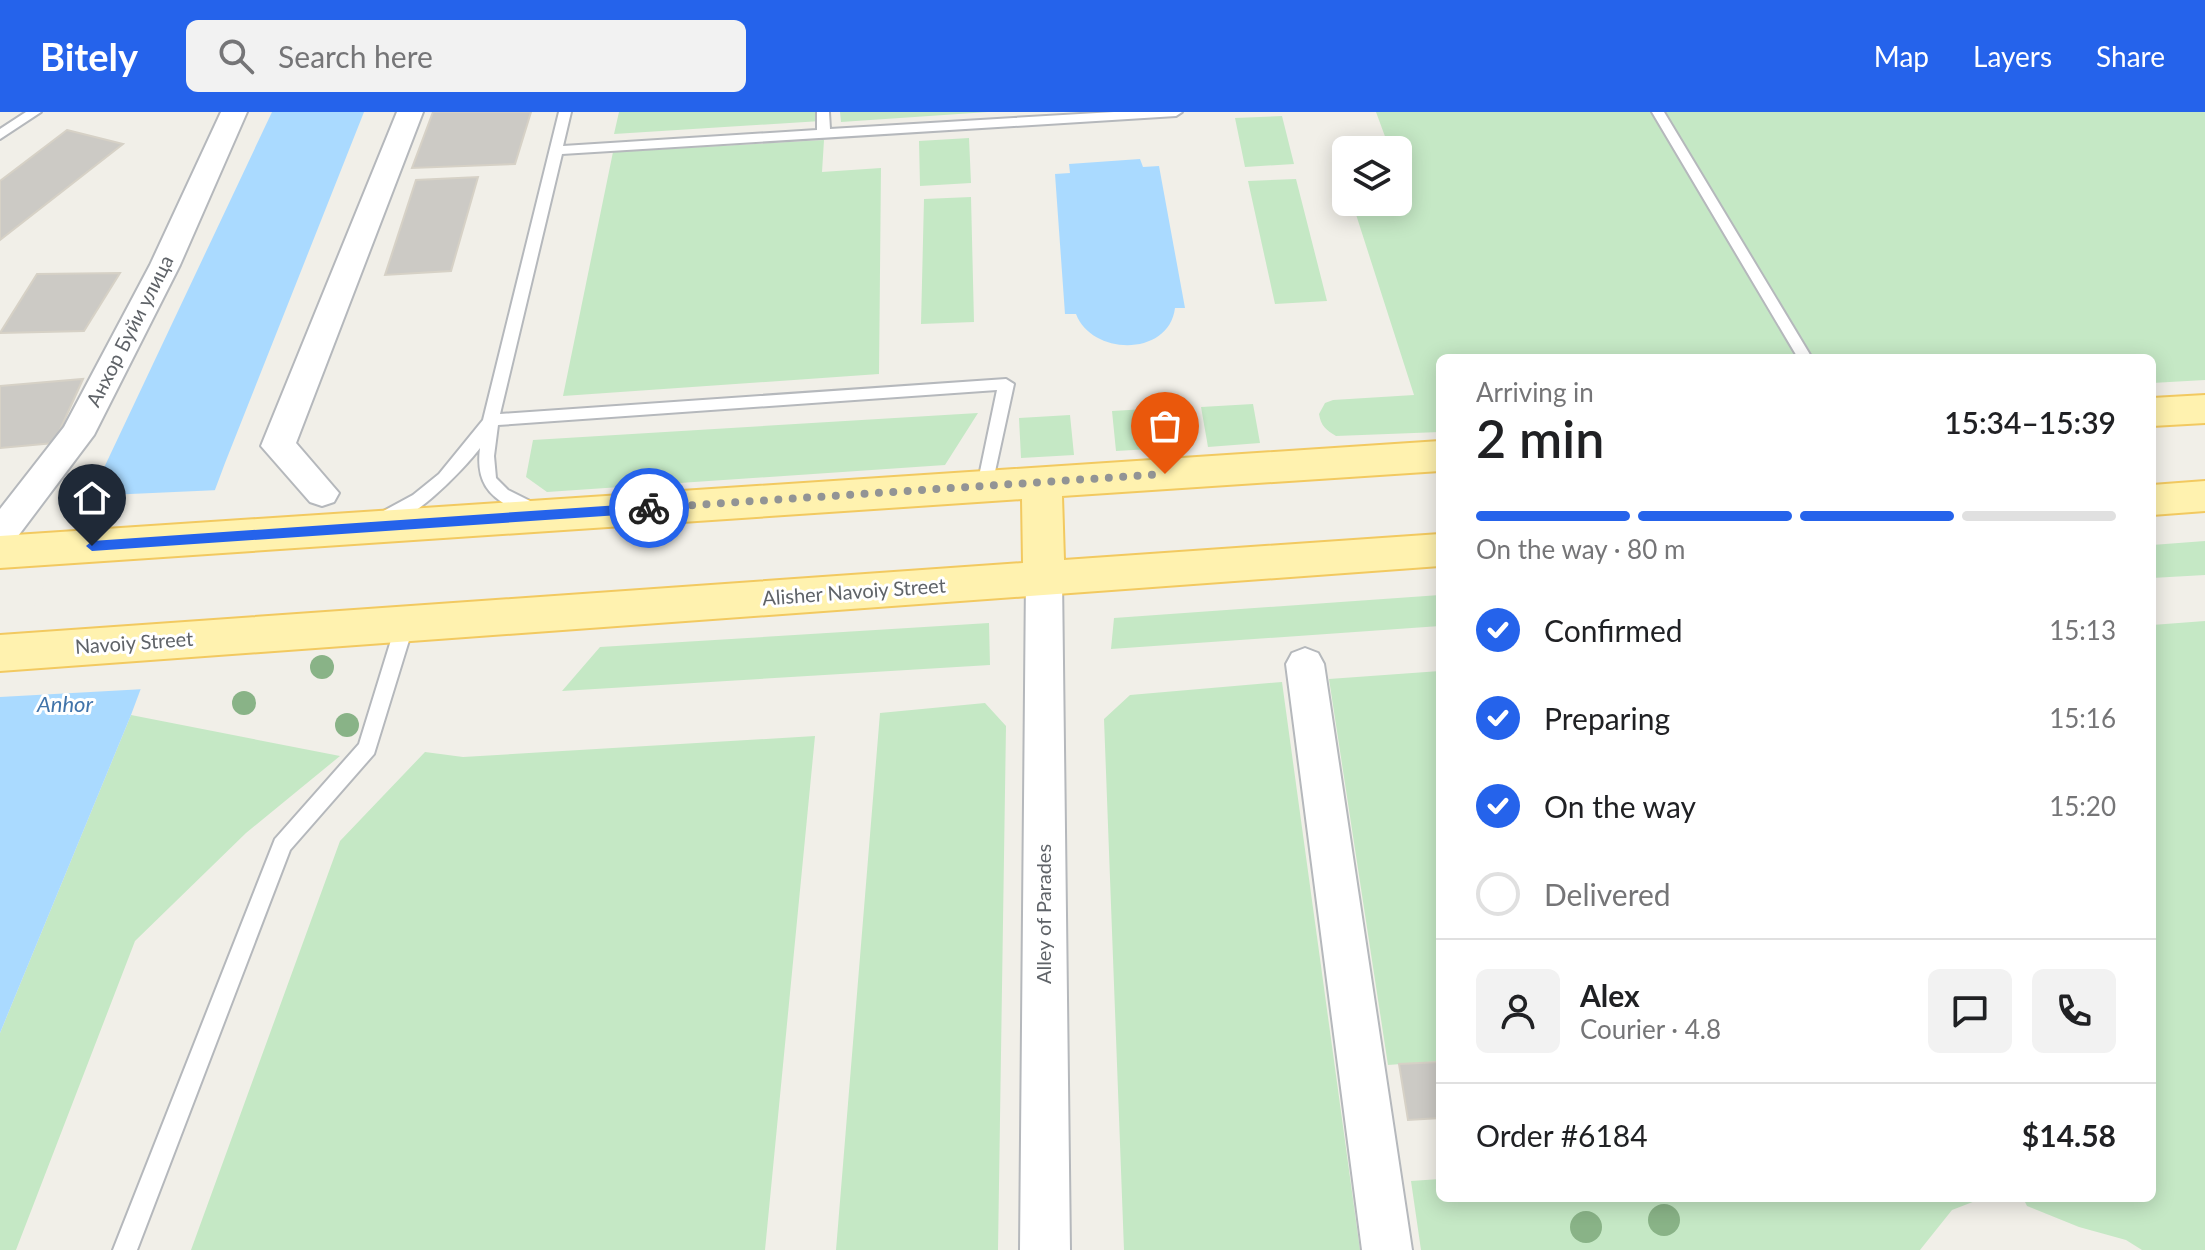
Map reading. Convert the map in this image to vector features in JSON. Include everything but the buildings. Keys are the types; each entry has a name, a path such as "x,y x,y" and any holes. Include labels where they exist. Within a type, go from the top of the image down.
{"main road":[{"path":"2156,412 2205,409"},
{"path":"10,546 307,532 1436,456"},
{"path":"1042,483 1044,578"},
{"path":"2156,500 2205,496"},
{"name":"Alisher Navoiy Street","path":"268,634 1436,550"},
{"name":"Navoiy Street","path":"0,653 268,634"}],"street":[{"name":"Анхор Буйи улица","path":"10,546 77,435 165,265 234,112"},
{"path":"322,493 278,446 410,112"},
{"name":"Alley of Parades","path":"1044,578 1045,1250"},
{"path":"1305,664 1387,1250"}],"lane":[{"path":"0,135 35,112"},
{"path":"546,515 503,497 490,487 485,472 491,420 565,112"},
{"path":"823,112 824,133"},
{"path":"556,150 1176,112"},
{"path":"1658,112 1803,354"},
{"path":"491,420 1006,384 985,486"},
{"path":"371,526 437,488 456,470 491,420"},
{"path":"125,1250 282,845 367,748 405,624"}],"green space":[{"path":"619,112 820,112 821,121 614,134"},
{"path":"840,112 988,112 841,122"},
{"path":"1376,112 2205,112 2205,380 2156,383 2156,354 1436,354 1436,432 1336,436 1324,427 1319,414 1325,403 1333,400 1414,395 1356,216 1412,216 1412,136 1385,136"},
{"path":"1282,116 1294,164 1245,167 1235,118"},
{"path":"969,138 971,183 920,186 919,141"},
{"path":"824,140 822,172 881,168 879,374 563,396 613,152"},
{"path":"1296,179 1327,301 1275,304 1248,181"},
{"path":"971,197 974,322 921,324 924,199"},
{"path":"1253,404 1260,443 1208,447 1201,407"},
{"path":"1163,408 1168,448 1116,451 1112,411"},
{"path":"978,413 945,465 547,492 526,477 533,440"},
{"path":"1070,415 1074,455 1021,458 1019,418"},
{"path":"2205,541 2205,575 2156,578 2156,545"},
{"path":"1436,595 1436,626 1111,649 1114,618"},
{"path":"2205,621 2205,1250 2142,1250 2126,1240 2079,1227 2027,1206 2025,1202 2156,1202 2156,625"},
{"path":"989,623 990,665 562,691 600,647"},
{"path":"1436,671 1436,1061 1388,1065 1329,679"},
{"path":"1282,682 1360,1250 1124,1250 1104,719 1130,695"},
{"path":"985,703 1006,726 998,1250 836,1250 880,713"},
{"path":"131,715 340,756 246,833 135,941 16,1250 0,1250 0,1033"},
{"path":"815,736 765,1250 191,1250 340,841 425,752 463,757"},
{"path":"1436,1179 1436,1202 1973,1202 1952,1210 1920,1250 1421,1250 1411,1181"}],"water":[{"name":"Anhor","path":"272,112 364,112 225,463 131,715 0,1033 0,688"},
{"path":"1140,159 1143,167 1159,166 1185,308 1175,308 1170,324 1159,336 1145,343 1129,345 1097,338 1085,328 1076,314 1065,314 1055,174 1070,173 1069,164"}],"pier":[{"path":"219,490 145,689 0,697 0,679 86,496"}],"way so far":[{"path":"649,508 1165,474"}],"route":[{"path":"92,546 649,508"}]}
